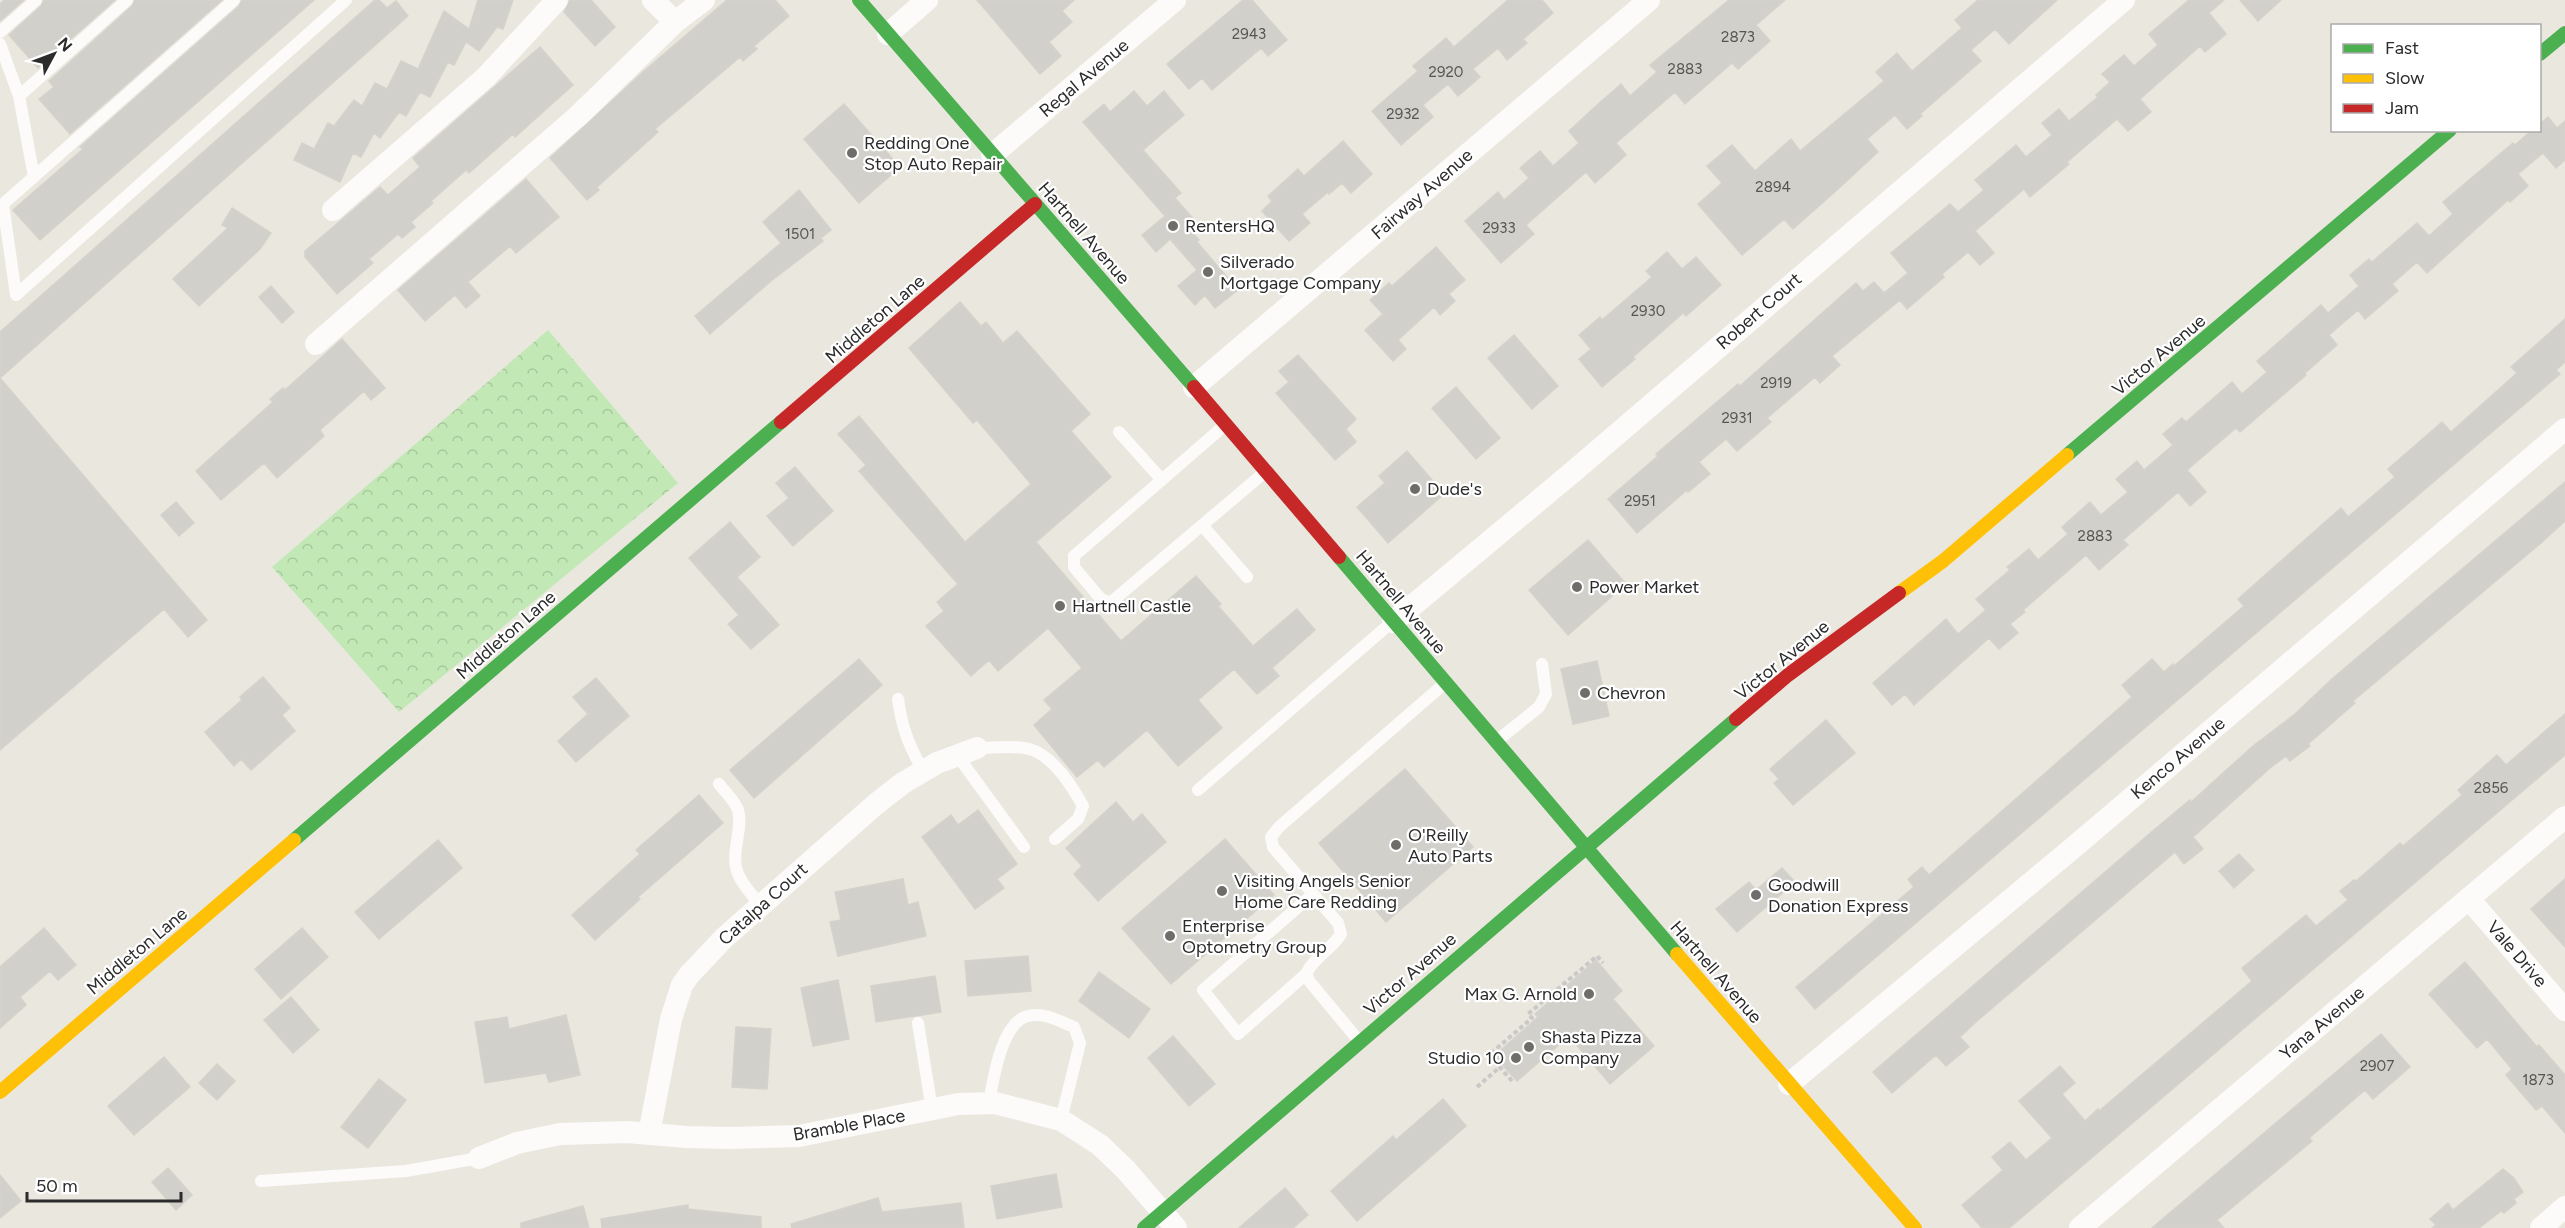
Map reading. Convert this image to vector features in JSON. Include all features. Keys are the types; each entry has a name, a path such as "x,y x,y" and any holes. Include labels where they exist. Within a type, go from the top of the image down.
{"main road":[{"name":"Hartnell Avenue","path":"859,0 1226,424 1585,847 1915,1228"},
{"path":"2541,53 2565,33"},
{"name":"Victor Avenue","path":"1144,1228 1169,1220 1360,1042 1585,847 1788,675 1943,561 2448,132"},
{"name":"Middleton Lane","path":"0,1092 1035,204"}],"street":[{"path":"333,210 486,77 557,0"},
{"path":"653,0 675,22"},
{"path":"316,344 578,117 675,22 705,0"},
{"path":"888,34 927,0"},
{"name":"Regal Avenue","path":"992,155 1175,0"},
{"name":"Fairway Avenue","path":"1194,387 1649,0"},
{"name":"Robert Court","path":"1393,622 1574,471 2124,0"},
{"name":"Kenco Avenue","path":"1789,1084 2074,847 2565,429"},
{"name":"Catalpa Court","path":"649,1134 671,1019 682,985 699,962 876,804 923,771 967,751"},
{"name":"Yana Avenue","path":"2079,1228 2565,817"},
{"name":"Vale Drive","path":"2469,899 2565,1010"},
{"name":"Bramble Place","path":"480,1158 517,1143 560,1134 627,1132 730,1138 799,1136 958,1104 989,1103 1061,1120 1100,1145 1126,1170 1169,1220"},
{"path":"2541,1228 2565,1208"}],"lane":[{"path":"0,32 36,0"},
{"path":"19,96 127,0"},
{"path":"234,0 3,204 16,295 346,0"},
{"path":"0,44 19,96 34,177"},
{"path":"1226,424 1074,556 1074,567 1100,598 1110,603 1266,471"},
{"path":"1119,432 1162,480"},
{"path":"1202,525 1247,577"},
{"path":"1198,790 1393,622"},
{"path":"1496,742 1539,707 1546,694 1542,664"},
{"path":"1313,894 1203,990 1238,1034 1306,974 1311,964 1335,943 1341,934 1338,923 1313,894 1272,847 1271,837 1278,827 1446,683"},
{"path":"898,699 906,741 923,771"},
{"path":"1024,847 967,751 1029,749 1047,758 1073,789 1083,806 1078,819 1054,839"},
{"path":"718,784 738,809 739,820 734,850 736,868 742,882 761,906"},
{"path":"1306,974 1310,982 1360,1042"},
{"path":"989,1103 996,1065 1011,1027 1026,1016 1046,1016 1074,1026 1080,1043 1061,1120"},
{"path":"918,1023 932,1110"},
{"path":"261,1181 406,1171 480,1158"}],"path":[{"path":"1512,1081 1489,1055 1532,1018 1528,1014 1597,956 1603,963"},
{"path":"1477,1087 1500,1067"}],"green space":[{"path":"548,330 678,483 399,712 272,567"}],"building":[{"path":"5,0 24,0 0,21 0,4"},
{"path":"44,0 115,0 38,68 9,35 41,6"},
{"path":"135,0 222,0 70,134 39,99 54,87 49,81 132,6"},
{"path":"242,0 314,0 40,240 13,210 83,149 80,147 239,6"},
{"path":"375,0 379,0 387,8 396,1 408,16 0,378 0,332"},
{"path":"478,0 513,0 503,29 497,27 479,51 466,42 454,65 448,62 430,97 420,92 406,116 399,112 380,138 374,133 361,157 353,153 340,182 294,160 302,143 314,149 328,123 334,126 354,100 362,106 375,83 387,89 401,61 418,69 444,11 469,29"},
{"path":"570,0 591,0 615,27 595,46 564,12"},
{"path":"727,0 775,0 789,16 754,46 757,49 743,61 740,57 655,129 658,132 597,187 599,190 587,200 550,158 643,72"},
{"path":"977,0 1074,0 1062,11 1072,22 1049,42 1061,56 1040,74"},
{"path":"1243,0 1252,0 1287,40 1268,56 1261,48 1212,90 1202,78 1189,89 1167,64"},
{"path":"1508,0 1542,0 1553,13 1523,39 1527,43 1507,60 1498,48 1473,69 1480,77 1458,96 1448,84 1423,105 1433,117 1401,145 1372,111 1418,71 1413,66 1446,38 1454,47"},
{"path":"1729,0 1785,0 1756,25 1770,41 1738,69 1732,63 1685,104 1675,92 1616,143 1626,155 1595,183 1586,172 1526,225 1534,234 1501,263 1465,221 1498,192 1504,200 1529,178 1520,168 1540,151 1553,166 1579,143 1569,131 1621,84 1630,96 1657,72 1650,65"},
{"path":"1978,0 2057,0 2009,44 1995,29 1971,50 1981,61 1920,114 1922,116 1907,129 1895,115 1867,139 1878,152 1838,189 1793,229 1784,219 1742,255 1698,204 1722,183 1707,166 1732,145 1755,171 1791,139 1800,151 1884,81 1876,72 1897,53 1912,71 1962,28 1955,20"},
{"path":"2189,0 2224,0 2209,13 2226,34 2205,52 2200,46 2140,99 2151,112 2128,131 2117,119 2030,197 2024,189 1975,231 1994,253 1980,265 1968,252 1942,274 1944,277 1907,309 1900,300 1832,356 1840,365 1820,383 1815,377 1767,418 1771,422 1737,451 1726,439 1699,462 1710,474 1688,492 1687,490 1637,533 1608,499 1658,456 1656,454 1738,384 1740,386 1856,283 1863,291 1874,282 1884,293 1908,273 1891,253 1950,204 1958,212 1984,190 1975,180 2016,145 2026,157 2052,135 2042,123 2059,109 2069,121 2098,97 2096,95 2110,82 2102,74 2124,55 2134,66 2158,45 2149,34"},
{"path":"2240,0 2281,0 2258,21"},
{"path":"540,47 573,85 515,137 513,134 469,173 466,170 411,222 415,227 402,238 398,234 369,259 373,263 337,294 305,257 305,251 380,187 388,195 420,167 413,158"},
{"path":"1134,91 1147,106 1164,91 1184,115 1143,150 1181,193 1175,198 1197,223 1190,230 1199,240 1197,242 1238,290 1215,308 1205,295 1195,305 1178,286 1197,270 1170,239 1156,252 1142,235 1165,216 1083,122 1104,104 1110,112"},
{"name":"Redding One Stop Auto Repair","path":"844,104 900,167 859,203 804,139"},
{"path":"2548,117 2557,128 2565,121 2565,160 2556,168 2543,153 2518,174 2528,186 2510,202 2508,200 2427,273 2417,262 2392,284 2398,291 2365,319 2358,310 2329,335 2337,345 2305,373 2306,375 2240,432 2236,428 2187,470 2206,492 2190,506 2178,492 2123,540 2128,545 2099,570 2086,555 2023,610 2025,612 2010,624 2018,633 1999,649 1989,638 1914,705 1905,694 1892,705 1873,683 1946,619 1958,634 1986,610 1976,599 2010,570 2007,567 2029,549 2038,560 2068,534 2062,527 2090,502 2101,515 2128,492 2116,479 2137,461 2144,470 2173,445 2163,434 2182,418 2186,422 2232,382 2242,394 2267,372 2257,361 2321,305 2328,313 2359,286 2350,275 2369,259 2372,262 2417,223 2429,236 2453,214 2443,202 2513,143 2515,145 2530,132 2541,132 2541,123"},
{"path":"1343,141 1372,174 1351,193 1342,183 1329,194 1328,192 1302,214 1310,223 1289,241 1262,211 1272,201 1268,196 1298,169 1304,176"},
{"path":"526,179 559,217 516,253 510,246 468,282 480,296 466,308 455,295 425,321 398,290"},
{"path":"799,190 831,230 821,238 823,241 771,281 710,334 695,316 781,243 763,222"},
{"path":"232,208 271,233 260,249 199,306 173,279 228,228 222,225"},
{"path":"1436,247 1465,280 1449,294 1455,301 1440,315 1434,307 1398,340 1406,349 1393,361 1365,330 1383,314 1370,300 1389,283 1392,286"},
{"path":"1667,252 1682,269 1696,257 1721,285 1686,316 1683,313 1602,387 1579,359 1591,349 1579,335 1600,317 1602,320 1652,277 1646,271"},
{"path":"271,286 294,312 282,323 259,297"},
{"path":"960,302 981,326 986,322 1003,343 1017,331 1090,414 1071,431 1111,477 1036,542 1121,641 1196,576 1221,604 1218,606 1253,646 1297,609 1315,630 1272,668 1279,676 1257,694 1234,669 1198,700 1222,728 1178,766 1147,730 1104,767 1098,760 1077,777 1034,725 1052,709 1044,700 1082,668 1048,628 998,671 989,660 971,676 926,626 944,611 937,602 958,584 859,471 866,465 838,434 859,416 965,542 1031,484 977,420 973,423 909,348"},
{"path":"2565,319 2565,362 2556,370 2560,374 1815,1009 1796,987 1914,887 1908,879 1922,867 1929,875 2132,697 2122,685 2152,659 2164,672 2173,664 2174,666 2244,606 2238,599 2341,508 2348,517 2395,477 2388,469 2442,422 2451,432 2517,373 2511,367"},
{"path":"1514,335 1558,386 1532,409 1488,358"},
{"path":"342,339 385,388 371,400 364,391 320,430 324,436 277,478 264,463 221,500 196,471 273,402 270,399 283,388 285,390"},
{"path":"1298,355 1356,419 1346,429 1356,442 1335,460 1276,393 1289,382 1279,371"},
{"path":"0,378 207,620 188,637 164,609 0,750"},
{"path":"1456,387 1500,438 1476,459 1432,408"},
{"path":"1407,451 1444,494 1388,543 1357,507 1385,483 1379,476"},
{"path":"795,467 833,511 793,546 767,516 789,498 776,483"},
{"path":"2565,482 2565,521 2353,701 2355,703 2308,744 2310,746 2290,761 2286,756 2270,768 2193,837 2203,849 2184,864 2175,852 1977,1021 1960,1037 1969,1047 1946,1066 1936,1055 1892,1093 1873,1072 2155,829 2190,800 2191,802 2253,746 2295,714 2333,678"},
{"path":"176,502 194,523 179,536 161,515"},
{"path":"730,522 760,557 737,577 779,625 751,649 728,624 739,615 689,558"},
{"name":"Power Market","path":"1588,540 1626,584 1568,635 1529,590"},
{"path":"859,659 882,685 754,798 730,770"},
{"name":"Chevron","path":"1597,661 1609,716 1573,724 1561,669"},
{"path":"263,677 290,708 282,715 295,731 251,770 241,759 234,766 205,732 242,700 240,697"},
{"path":"596,678 629,716 576,762 558,741 588,714 573,697"},
{"path":"2565,714 2565,755 2009,1228 1982,1228 1962,1205 2003,1170 1992,1157 2010,1142 2026,1160 2052,1138 2019,1101 2060,1066 2075,1083 2062,1094 2085,1121 2252,981 2242,968 2306,915 2316,926 2348,900 2340,891 2354,880 2356,881 2400,843 2403,846 2462,795 2458,790 2497,755 2506,765"},
{"path":"1826,720 1855,753 1793,805 1774,783 1779,779 1770,769"},
{"name":"O'Reilly Auto Parts","path":"1405,769 1473,847 1386,922 1319,843"},
{"path":"699,795 723,823 638,897 640,899 595,940 572,915 640,854 636,850"},
{"path":"1116,802 1133,822 1142,814 1166,842 1098,901 1074,874 1082,866 1066,848"},
{"path":"978,810 1017,864 997,879 1004,888 975,909 922,837 951,815 958,825"},
{"path":"1225,839 1274,895 1171,984 1122,928"},
{"path":"438,840 462,868 379,939 355,912"},
{"path":"2239,854 2254,870 2234,888 2219,871"},
{"name":"Goodwill Donation Express","path":"1782,868 1795,882 1737,932 1716,909 1749,882 1756,890"},
{"path":"903,879 908,905 918,902 926,936 838,956 830,922 841,920 835,892"},
{"path":"2565,879 2565,947 2531,909"},
{"path":"44,928 76,965 58,980 50,971 20,997 26,1005 0,1028 0,967"},
{"path":"302,928 328,957 281,999 255,969"},
{"path":"1028,956 1031,991 968,996 965,961"},
{"path":"1596,960 1622,991 1613,999 1654,1046 1610,1084 1569,1036 1517,1081 1494,1056 1538,1017 1535,1014"},
{"path":"2465,962 2537,1047 2539,1045 2565,1075 2565,1133 2542,1106 2536,1110 2506,1075 2512,1069 2487,1039 2477,1048 2429,994"},
{"path":"1099,972 1150,1009 1129,1038 1079,1001"},
{"path":"935,976 941,1012 876,1022 871,986"},
{"path":"838,980 849,1039 813,1046 801,988"},
{"path":"291,997 319,1030 293,1053 264,1020"},
{"path":"566,1015 580,1075 549,1082 546,1073 485,1083 475,1022 507,1017 509,1029"},
{"path":"736,1027 771,1029 767,1089 732,1087"},
{"path":"2381,1034 2410,1067 2373,1099 2365,1090 2309,1138 2312,1141 2217,1220 2224,1228 2152,1228"},
{"path":"1173,1036 1215,1084 1189,1106 1148,1058"},
{"path":"164,1057 190,1087 134,1135 108,1106"},
{"path":"217,1064 235,1081 217,1100 199,1083"},
{"path":"379,1079 406,1100 368,1148 341,1127"},
{"path":"1443,1099 1466,1126 1357,1221 1331,1191 1393,1136 1396,1140"},
{"path":"168,1168 192,1195 176,1210 152,1182"},
{"path":"2503,1169 2514,1178 2523,1192 2514,1199 2516,1203 2504,1213 2501,1211 2479,1228 2432,1228 2436,1225 2430,1219 2448,1203 2453,1210"},
{"path":"1056,1174 1062,1207 997,1219 991,1186"},
{"path":"0,1175 21,1201 0,1218"},
{"path":"1285,1188 1308,1215 1293,1228 1239,1228"},
{"path":"878,1198 882,1212 961,1203 964,1228 792,1228 791,1224"},
{"path":"688,1205 688,1209 761,1217 761,1228 602,1228 601,1219"},
{"path":"583,1206 589,1228 521,1228 521,1223"}],"traffic: fast":[{"path":"859,0 1194,387"},
{"path":"2541,53 2565,33"},
{"path":"2067,455 2448,132"},
{"path":"294,840 781,422"},
{"path":"1339,557 1677,954"},
{"path":"1144,1228 1736,719"}],"traffic: slow":[{"path":"1899,593 1943,561 2067,455"},
{"path":"0,1092 294,840"},
{"path":"1677,954 1915,1228"}],"traffic: jam":[{"path":"781,422 1035,204"},
{"path":"1194,387 1339,557"},
{"path":"1736,719 1788,675 1899,593"}],"place":[{"name":"Redding One Stop Auto Repair","path":"852,153"},
{"name":"RentersHQ","path":"1173,226"},
{"name":"Silverado Mortgage Company","path":"1208,272"},
{"name":"Dude's","path":"1415,489"},
{"name":"Power Market","path":"1577,587"},
{"name":"Hartnell Castle","path":"1060,606"},
{"name":"Chevron","path":"1585,693"},
{"name":"O'Reilly Auto Parts","path":"1396,845"},
{"name":"Visiting Angels Senior Home Care Redding","path":"1222,891"},
{"name":"Goodwill Donation Express","path":"1756,895"},
{"name":"Enterprise Optometry Group","path":"1170,936"},
{"name":"Max G. Arnold","path":"1589,994"},
{"name":"Shasta Pizza Company","path":"1529,1047"},
{"name":"Studio 10","path":"1516,1058"}]}
